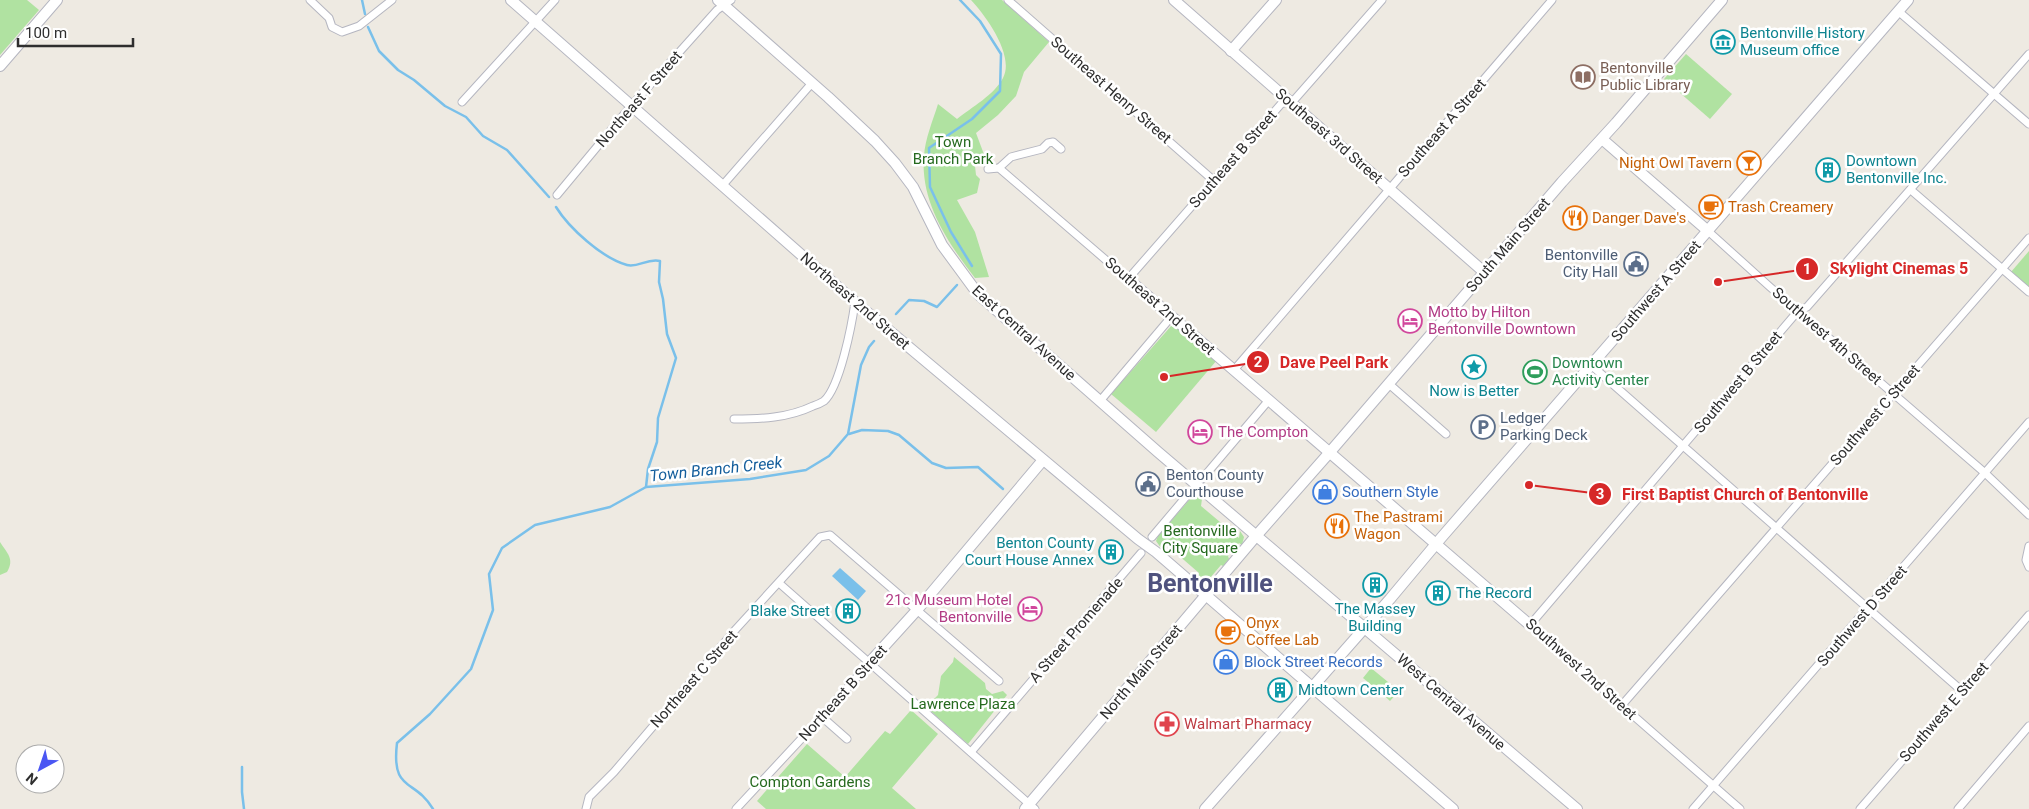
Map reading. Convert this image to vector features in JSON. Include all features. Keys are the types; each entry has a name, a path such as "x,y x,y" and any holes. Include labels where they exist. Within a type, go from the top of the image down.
{"street":[{"path":"0,66 57,0"},
{"path":"310,0 330,18 332,28 342,32 359,26 392,0"},
{"name":"Northeast 2nd Street","path":"511,0 855,302 1156,552 1453,809"},
{"path":"462,102 556,0"},
{"name":"Southeast Henry Street","path":"1008,0 1213,180"},
{"name":"Southeast 3rd Street","path":"1174,0 1484,272"},
{"path":"1231,51 1276,0"},
{"name":"Southeast B Street","path":"1128,279 1281,104 1295,99 1382,0"},
{"name":"Southeast A Street","path":"1234,370 1552,0"},
{"name":"South Main Street","path":"1256,536 1722,0"},
{"name":"Southwest A Street","path":"1205,809 1908,0"},
{"name":"East Central Avenue","path":"724,2 875,141 895,163 913,187 942,245 978,294 1256,536"},
{"name":"Northeast F Street","path":"558,195 631,106 724,2"},
{"path":"1898,11 2029,124"},
{"name":"Southwest B Street","path":"1530,625 1684,447 1798,311 1807,307 2029,54"},
{"path":"722,186 812,83"},
{"name":"Southwest 4th Street","path":"1602,139 1985,473 2029,515"},
{"path":"988,169 999,168 1011,157 1042,148 1048,143 1053,142 1061,149"},
{"name":"Southeast 2nd Street","path":"999,168 1330,452"},
{"path":"1911,190 2029,292"},
{"name":"Southwest C Street","path":"1622,705 2029,238"},
{"path":"734,418 762,419 791,414 824,401 831,389 850,338 855,302"},
{"path":"1100,402 1172,316"},
{"path":"1591,365 1962,691"},
{"path":"1389,384 1446,434"},
{"path":"1202,478 1269,400"},
{"name":"Southwest D Street","path":"1693,809 2029,422"},
{"name":"Southwest 2nd Street","path":"1330,452 1437,543 1740,809"},
{"name":"Northeast B Street","path":"736,809 822,717 917,610 1043,460"},
{"path":"1152,537 1190,492"},
{"name":"Northeast C Street","path":"586,809 589,797 614,772 736,629 820,537 830,535 917,610"},
{"name":"North Main Street","path":"1030,807 1256,536"},
{"name":"West Central Avenue","path":"1256,536 1577,809"},
{"path":"2029,546 2026,560 2029,567"},
{"name":"A Street Promenade","path":"971,752 1141,553"},
{"path":"779,583 971,752 1030,807"},
{"path":"917,610 1000,681"},
{"name":"Southwest E Street","path":"1860,809 2029,615"},
{"path":"822,717 847,739"},
{"path":"1958,809 2029,726"}],"green space":[{"path":"0,0 27,0 39,10 0,55"},
{"name":"Town Branch Park","path":"971,0 1002,0 1049,42 1024,72 1016,96 998,115 976,133 985,157 980,159 975,166 976,175 980,179 977,193 957,200 975,232 989,277 975,278 955,251 938,221 926,190 924,173 926,143 938,104 957,119 994,90 1003,78 1006,69 1002,48 997,37"},
{"path":"1686,54 1732,94 1710,119 1664,79"},
{"path":"2029,251 2029,288 2011,272"},
{"path":"1172,325 1175,325 1217,360 1156,432 1111,394"},
{"name":"Bentonville City Square","path":"1196,496 1202,499 1201,506 1239,538 1240,531 1244,537 1242,545 1239,543 1228,556 1229,559 1223,566 1221,565 1210,578 1211,580 1206,583 1198,580 1199,573 1162,541 1161,548 1156,541 1158,536 1190,499"},
{"path":"0,542 9,556 10,563 7,572 0,575"},
{"name":"Lawrence Plaza","path":"954,657 985,683 986,689 992,694 1003,691 1007,695 968,744 926,707 938,695 941,676 953,662"},
{"path":"1371,668 1399,691 1390,701 1379,691 1380,689 1376,685 1374,687 1363,678"},
{"name":"Compton Gardens","path":"911,710 938,734 892,788 916,809 766,809 757,801 807,744 845,777 885,731 890,734"}],"water":[{"path":"840,568 866,591 858,600 832,576"}],"waterway":[{"path":"362,0 365,14"},
{"name":"Town Branch Creek","path":"960,0 980,21 1001,54 1000,91 972,119 929,148 930,187 951,232 972,266"},
{"path":"368,27 379,51 398,70 414,80 445,106 466,117 483,136 507,150 549,197"},
{"path":"556,207 578,233 607,256 631,266 655,260 660,261 659,282 667,334 676,358 658,418 657,442 648,469 646,487"},
{"name":"Town Branch Creek","path":"896,314 909,300 924,301 937,307 957,285"},
{"name":"Town Branch Creek","path":"433,809 426,799 401,778 396,759 397,743 430,714 471,669 493,610 489,574 502,548 535,525 610,507 646,487 750,479 806,470 829,456 848,434 861,365 869,347 874,341"},
{"path":"849,434 862,430 888,431 899,435 932,463 946,468 978,467 1003,489"},
{"path":"242,767 244,809"}],"place":[{"name":"Bentonville History Museum office","path":"1723,42"},
{"name":"Bentonville Public Library","path":"1583,77"},
{"name":"Night Owl Tavern","path":"1749,163"},
{"name":"Downtown Bentonville Inc.","path":"1828,170"},
{"name":"Trash Creamery","path":"1711,207"},
{"name":"Danger Dave's","path":"1575,218"},
{"name":"Bentonville City Hall","path":"1636,264"},
{"name":"Skylight Cinemas 5","path":"1718,282"},
{"name":"Motto by Hilton Bentonville Downtown","path":"1410,321"},
{"name":"Now is Better","path":"1474,367"},
{"name":"Downtown Activity Center","path":"1535,372"},
{"name":"Dave Peel Park","path":"1164,377"},
{"name":"Ledger Parking Deck","path":"1483,427"},
{"name":"The Compton","path":"1200,432"},
{"name":"Benton County Courthouse","path":"1148,484"},
{"name":"First Baptist Church of Bentonville","path":"1529,485"},
{"name":"Southern Style","path":"1325,492"},
{"name":"The Pastrami Wagon","path":"1337,526"},
{"name":"Benton County Court House Annex","path":"1111,552"},
{"name":"The Massey Building","path":"1375,585"},
{"name":"The Record","path":"1438,593"},
{"name":"21c Museum Hotel Bentonville","path":"1030,609"},
{"name":"Blake Street","path":"848,611"},
{"name":"Onyx Coffee Lab","path":"1228,632"},
{"name":"Block Street Records","path":"1226,662"},
{"name":"Midtown Center","path":"1280,690"},
{"name":"Walmart Pharmacy","path":"1167,724"}],"district":[{"name":"Bentonville","path":"1210,583"}]}
